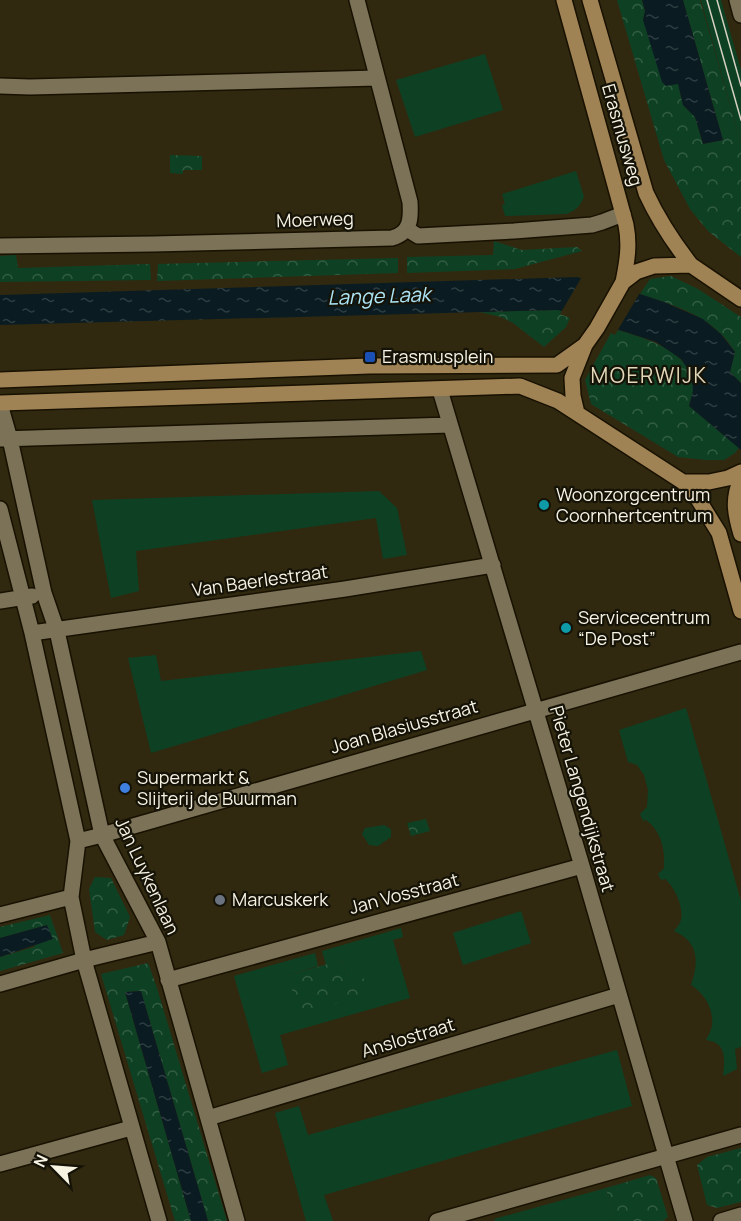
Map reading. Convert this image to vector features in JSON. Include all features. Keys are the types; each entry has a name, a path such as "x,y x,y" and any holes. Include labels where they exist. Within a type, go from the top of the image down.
{"main road":[{"name":"Erasmusweg","path":"564,0 628,237 628,257 623,282"},
{"name":"Erasmusweg","path":"590,0 646,193 673,243 691,265"},
{"path":"577,413 572,378 585,345 623,282 636,272 654,266 691,265 741,299"},
{"path":"0,380 357,366 557,365 585,345"},
{"path":"0,404 520,386 558,401 683,482 698,499 719,532 741,611"},
{"path":"683,482 709,482 728,478 741,472"},
{"path":"741,479 736,490 735,507 741,534"}],"street":[{"path":"357,0 410,202 411,216 406,230"},
{"path":"737,0 741,15"},
{"path":"0,86 377,78"},
{"name":"Moerweg","path":"0,246 392,238 401,236 406,230 418,236 592,225 623,214"},
{"name":"Pieter Langendijkstraat","path":"440,390 685,1221"},
{"name":"Jan Luykenlaan","path":"0,404 5,439 44,593 57,631 102,835 158,942 237,1221"},
{"path":"5,439 450,425"},
{"path":"0,509 32,633 78,841 71,897 84,960 159,1221"},
{"name":"Van Baerlestraat","path":"32,633 345,589 493,565"},
{"path":"0,601 44,593"},
{"name":"Joan Blasiusstraat","path":"78,841 741,652"},
{"name":"Jan Vosstraat","path":"168,980 582,866"},
{"path":"0,915 71,897"},
{"path":"0,984 158,942"},
{"name":"Anslostraat","path":"208,1118 619,995"},
{"path":"0,1164 131,1128"},
{"path":"438,1221 741,1135"},
{"path":"721,1221 741,1215"}],"green space":[{"path":"617,0 642,0 645,11 643,20 678,83 683,105 695,117 703,144 723,140 683,0 700,0 741,144 741,257 708,231 690,209 664,160"},
{"path":"701,0 721,0 741,70 741,144"},
{"path":"485,54 503,110 415,137 396,80"},
{"path":"170,155 202,156 202,170 183,170 183,174 170,173"},
{"path":"576,171 584,197 579,206 572,211 566,214 505,216 502,194"},
{"path":"494,241 522,250 577,247 582,251 515,269 407,273 407,257 493,255"},
{"path":"16,255 18,268 150,264 151,280 0,282 0,256"},
{"path":"398,258 398,273 157,281 158,264"},
{"path":"671,276 698,289 741,317 741,383 730,372 735,352 720,333 693,314 640,294 650,279"},
{"path":"558,310 570,318 566,327 544,347 513,323 501,317 480,312"},
{"path":"618,330 655,343 678,357 687,367 692,378 693,392 689,406 739,448 735,453 724,460 678,457 591,404 585,380 611,333 615,335"},
{"path":"379,491 397,508 407,555 383,559 376,518 136,551 139,591 111,598 92,500"},
{"path":"421,651 427,670 151,753 128,658 156,655 161,681"},
{"path":"686,708 741,901 741,1047 735,1049 737,1069 723,1076 722,1050 716,1043 706,1040 712,1026 710,1008 704,997 691,985 696,961 695,954 688,941 674,931 681,921 680,903 672,887 665,879 661,880 658,874 664,868 661,842 656,830 646,820 643,821 640,814 647,807 648,790 644,775 637,765 628,762 619,730"},
{"path":"426,819 430,831 411,836 407,823"},
{"path":"384,825 391,829 391,837 378,846 369,845 362,834 365,828"},
{"path":"95,877 111,878 130,917 124,935 107,940 95,932 89,889"},
{"path":"521,911 531,943 463,965 453,933"},
{"path":"50,915 63,953 0,971 0,957 34,947 47,925 0,938 0,927"},
{"path":"401,928 403,937 393,940 410,998 280,1035 288,1065 262,1073 234,976 315,953 318,966 288,975 347,977 342,960 326,965 322,951"},
{"path":"342,960 347,977 362,973 368,994 299,1014 288,975"},
{"path":"148,963 227,1221 208,1221 141,991 125,992 191,1221 175,1221 101,974"},
{"path":"617,1050 632,1106 324,1195 333,1221 306,1221 275,1113 299,1106 308,1135"},
{"path":"741,1148 741,1202 717,1208 707,1205 697,1165 707,1157"},
{"path":"650,1175 656,1178 668,1217 663,1221 614,1221 606,1188"},
{"path":"606,1188 614,1221 495,1221 494,1219"}],"water":[{"path":"642,0 683,0 723,140 703,144 695,117 683,105 678,84 666,86 662,82 643,20 645,11"},
{"name":"Lange Laak","path":"577,277 664,302 703,319 721,334 735,352 730,372 741,383 741,450 689,406 693,391 691,374 681,359 656,342 558,310 0,325 0,295"},
{"path":"47,925 53,939 0,957 0,938"},
{"path":"141,991 208,1221 191,1221 125,992"}],"pier":[{"path":"583,275 641,291 616,333 560,314"}],"tram line":[{"path":"707,0 741,120"},
{"path":"717,0 741,86"}],"place":[{"name":"Erasmusplein","path":"370,357"},
{"name":"Woonzorgcentrum Coornhertcentrum","path":"544,505"},
{"name":"Servicecentrum “De Post”","path":"566,628"},
{"name":"Supermarkt & Slijterij de Buurman","path":"125,788"},
{"name":"Marcuskerk","path":"220,900"}],"district":[{"name":"MOERWIJK","path":"649,376"}]}
